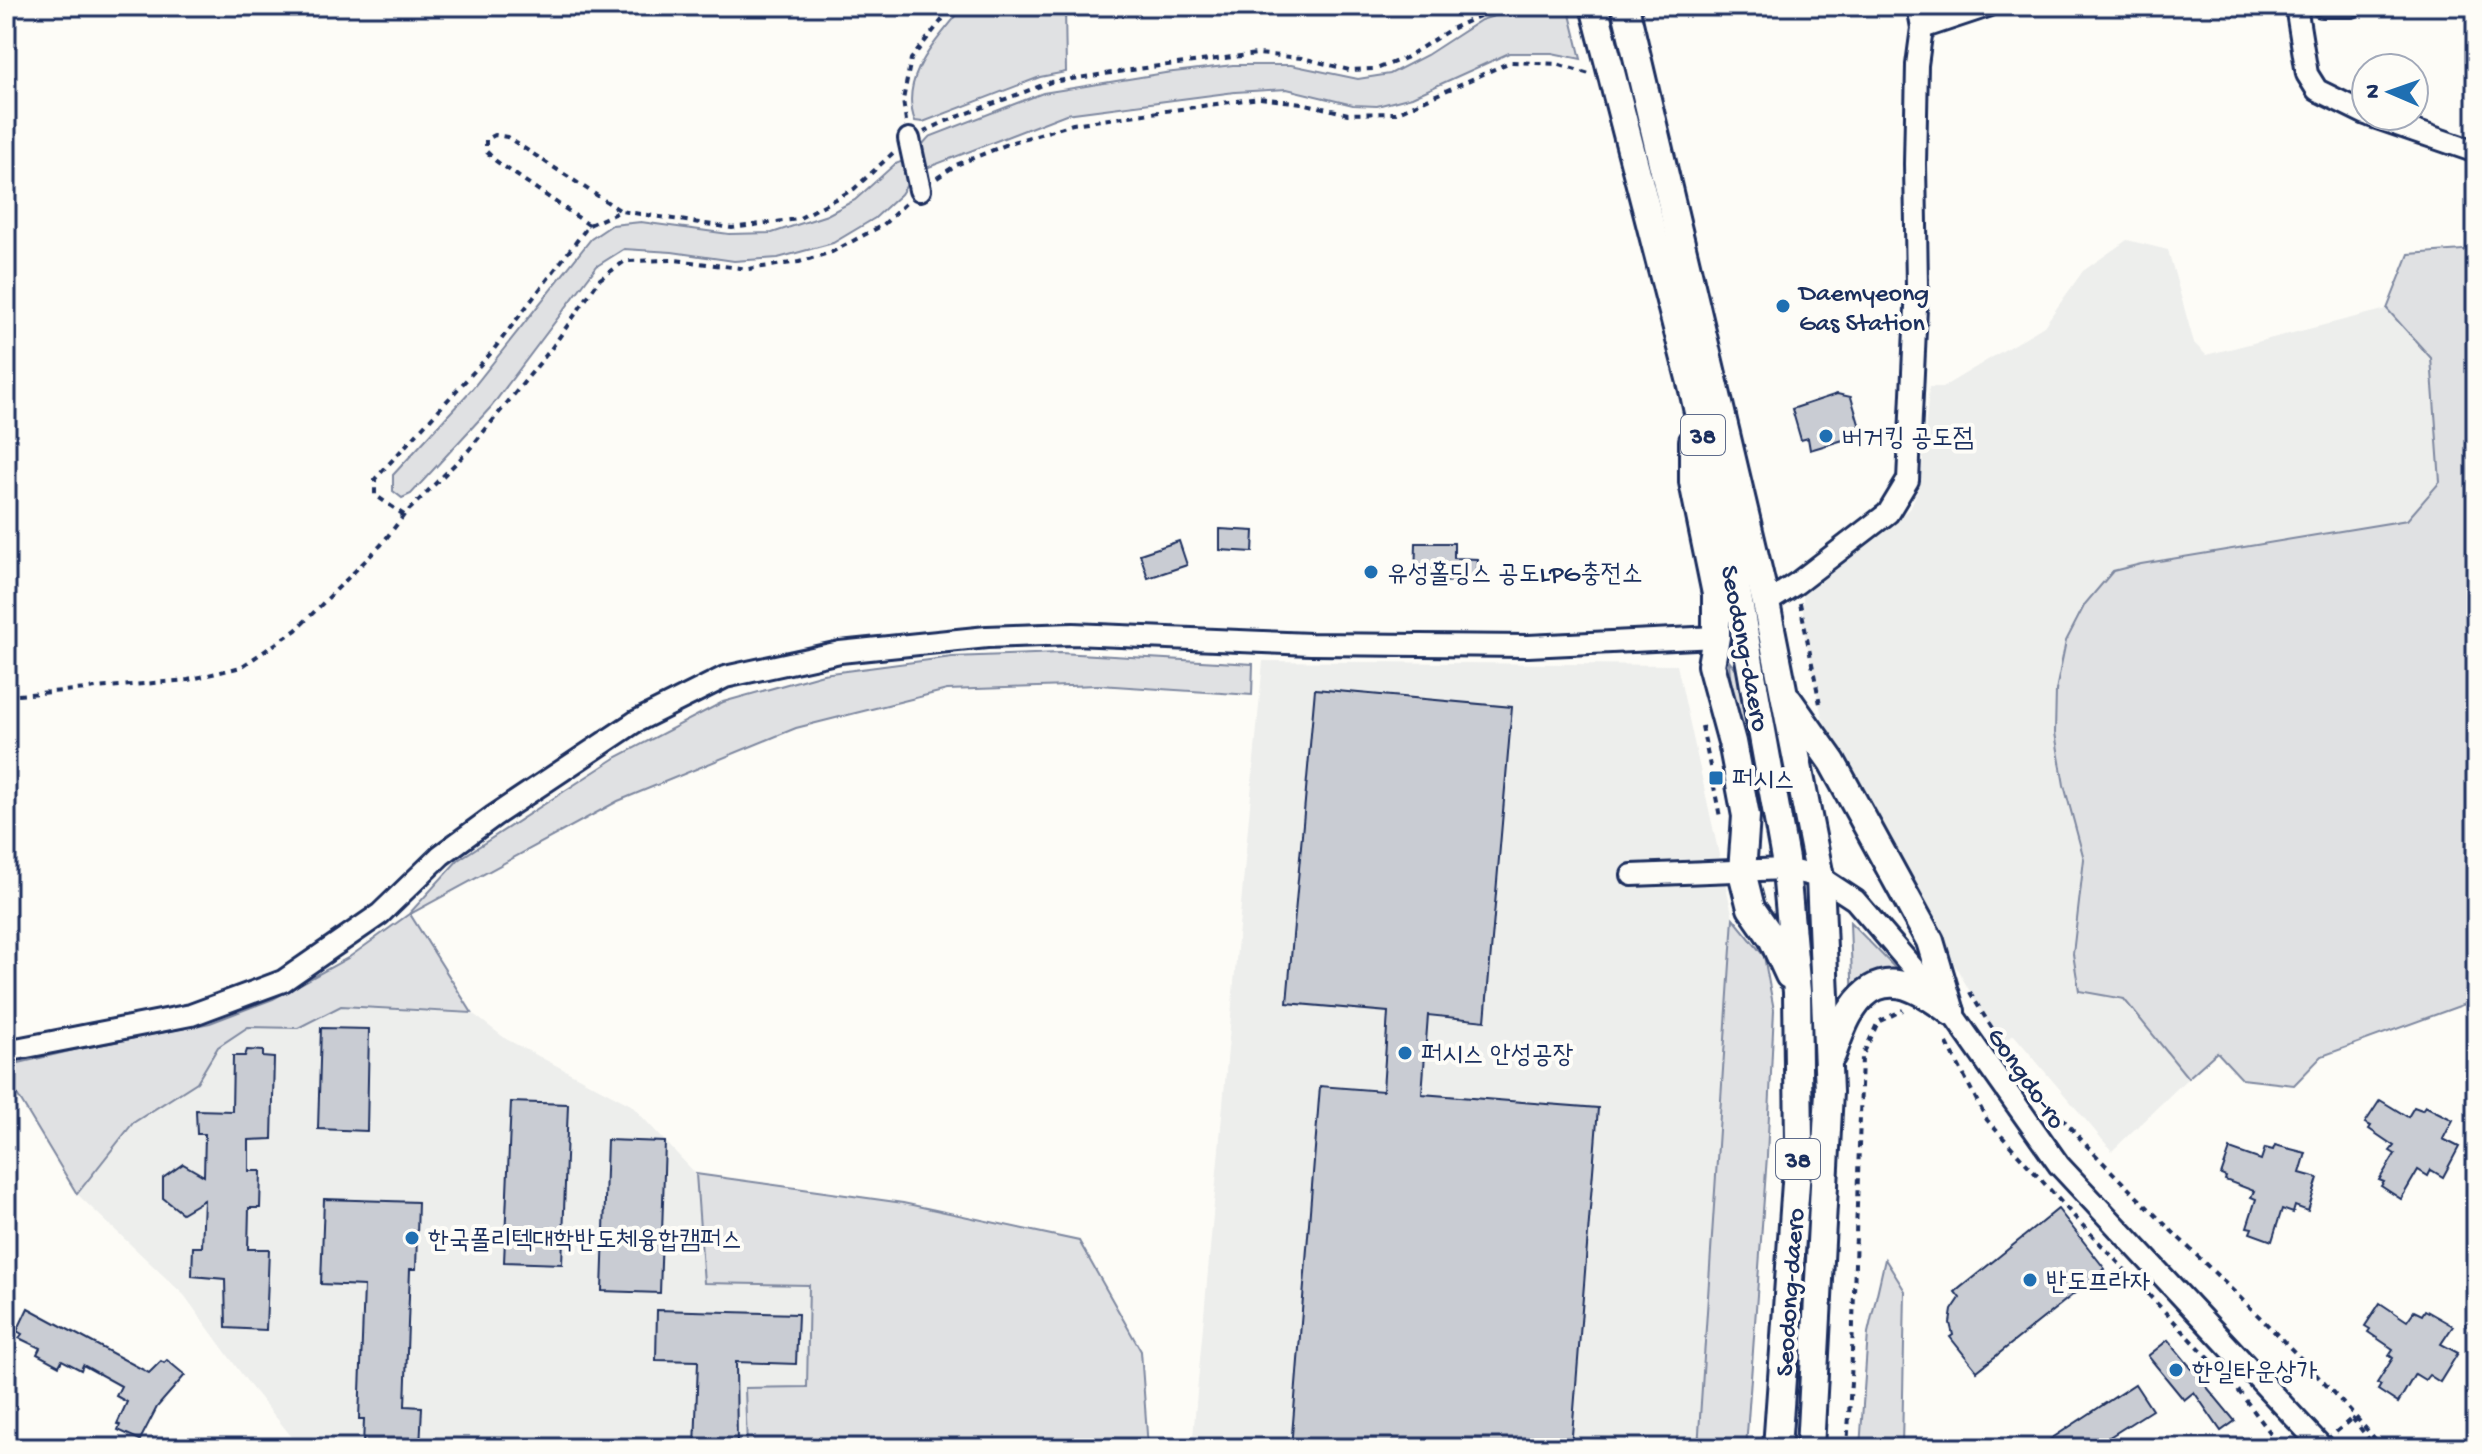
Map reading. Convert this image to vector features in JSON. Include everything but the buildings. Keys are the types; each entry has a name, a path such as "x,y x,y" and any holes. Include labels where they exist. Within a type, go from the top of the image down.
{"main road":[{"name":"Seodong-daero","path":"1594,6 1694,394 1735,580 1785,869 1797,992 1799,1141 1777,1448"},
{"name":"Seodong-daero","path":"1625,6 1766,603 1820,877 1829,1062 1816,1377 1810,1448"},
{"path":"1694,394 1693,482 1716,594 1716,637 1711,665 1732,742 1746,816 1742,872 1751,908 1772,938 1797,992"},
{"path":"1783,693 1832,762 1930,941 1951,1012"},
{"path":"1829,1062 1851,1009 1869,990 1896,982 1924,992 1951,1012"}],"street":[{"path":"1766,603 1888,513 1908,480 1917,286 1915,164 1917,65 1922,28 1918,6"},
{"path":"1922,28 1988,6"},
{"path":"2296,6 2307,74 2317,90 2350,106"},
{"path":"2322,6 2352,6"},
{"path":"2418,132 2476,152"},
{"path":"909,139 920,190"},
{"path":"6,1051 191,1015 283,981 380,914 441,855 494,816 635,722 725,677 840,652 1016,636 1073,634 1311,644 1512,646 1716,637"},
{"name":"Gongdo-ro","path":"1632,875 1785,869 1820,877 1855,900 1951,1012 2059,1165 2320,1448"}],"path":[{"path":"909,139 903,100 911,59 953,6"},
{"path":"589,225 496,161 486,151 486,140 495,135 507,137 621,211 732,228 798,219 854,189 909,139 944,122 1051,82 1257,54 1303,58 1349,70 1376,69 1405,58 1451,29 1501,6"},
{"path":"6,696 188,680 241,667 296,630 468,451 551,349 600,279 625,261 675,260 748,269 799,262 832,252 883,225 920,190 956,165 1013,142 1073,124 1259,98 1302,103 1348,114 1396,113 1510,62 1557,64 1614,82"},
{"path":"404,515 375,495 375,479 491,353 589,225 621,211"},
{"path":"1797,583 1822,717"},
{"path":"1719,811 1720,817"},
{"path":"1965,984 2022,1070 2083,1145 2287,1343 2383,1448"},
{"path":"1847,1448 1862,1057 1878,1022 1898,1011 1908,1010"},
{"path":"1944,1038 1987,1120 2232,1382 2282,1448"},
{"path":"2320,1448 2352,1418 2376,1448"}],"shaded area":[{"path":"964,6 1065,6 1066,72 1040,77 923,122 915,121 911,104 916,74 933,45"},
{"path":"1527,6 1568,6 1581,59 1552,53 1509,53 1412,97 1377,106 1353,105 1287,89 1235,92 1066,114 924,169 920,147 929,137 1043,93 1233,65 1291,65 1358,79 1390,74 1427,55 1481,20"},
{"path":"906,160 910,180 901,194 875,218 833,243 778,258 734,261 624,249 597,266 491,407 411,494 402,498 393,491 393,475 472,389 591,239 612,225 641,222 729,234 772,233 827,215 855,200 895,164"},
{"path":"2127,240 2168,250 2194,343 2206,355 2387,309 2431,357 2440,482 2407,520 2113,571 2064,785 2084,859 2073,954 2124,999 2188,1078 2112,1151 2014,1035 2002,1042 1985,1018 1901,870 1822,717 1803,625 1803,589 1911,507 1921,481 1929,387 1943,387 2044,326 2083,271"},
{"path":"2476,249 2476,1000 2322,1056 2294,1085 2242,1079 2217,1052 2188,1078 2124,999 2079,991 2073,954 2084,859 2064,785 2055,733 2056,690 2066,641 2085,604 2113,571 2407,520 2440,482 2431,358 2387,309 2409,254"},
{"path":"1060,653 1253,664 1252,695 1099,685 947,690 796,728 618,801 410,914 472,1013 341,1006 298,1028 248,1027 218,1047 197,1082 133,1123 77,1194 6,1076 6,1066 210,1023 273,999 348,958 409,914 458,860 617,757 723,702 823,674 952,657"},
{"path":"1263,661 1677,665 1733,918 1698,1448 1192,1448"},
{"path":"1729,661 1737,671 1767,809 1756,811"},
{"path":"1733,918 1764,956 1774,1010 1767,1156 1746,1448 1698,1448"},
{"path":"1850,922 1905,978 1853,1006"},
{"name":"한국폴리텍대학반도체융합캠퍼스","path":"341,1006 472,1013 506,1039 631,1105 696,1174 704,1283 809,1285 808,1388 745,1388 747,1448 301,1448 251,1387 184,1295 77,1194 133,1123 197,1082 218,1047 248,1027 298,1028"},
{"path":"696,1174 903,1203 1079,1241 1141,1351 1148,1448 747,1448 745,1388 807,1387 809,1285 704,1283"},
{"path":"1885,1259 1905,1291 1902,1448 1860,1448 1868,1333"}],"place":[{"name":"Daemyeong Gas Station","path":"1783,306"},
{"name":"버거킹 공도점","path":"1826,436"},
{"name":"유성홀딩스 공도LPG충전소","path":"1371,572"},
{"name":"퍼시스","path":"1716,778"},
{"name":"퍼시스 안성공장","path":"1405,1053"},
{"name":"한국폴리텍대학반도체융합캠퍼스","path":"412,1238"},
{"name":"반도프라자","path":"2030,1280"},
{"name":"한일타운상가","path":"2176,1370"}]}
